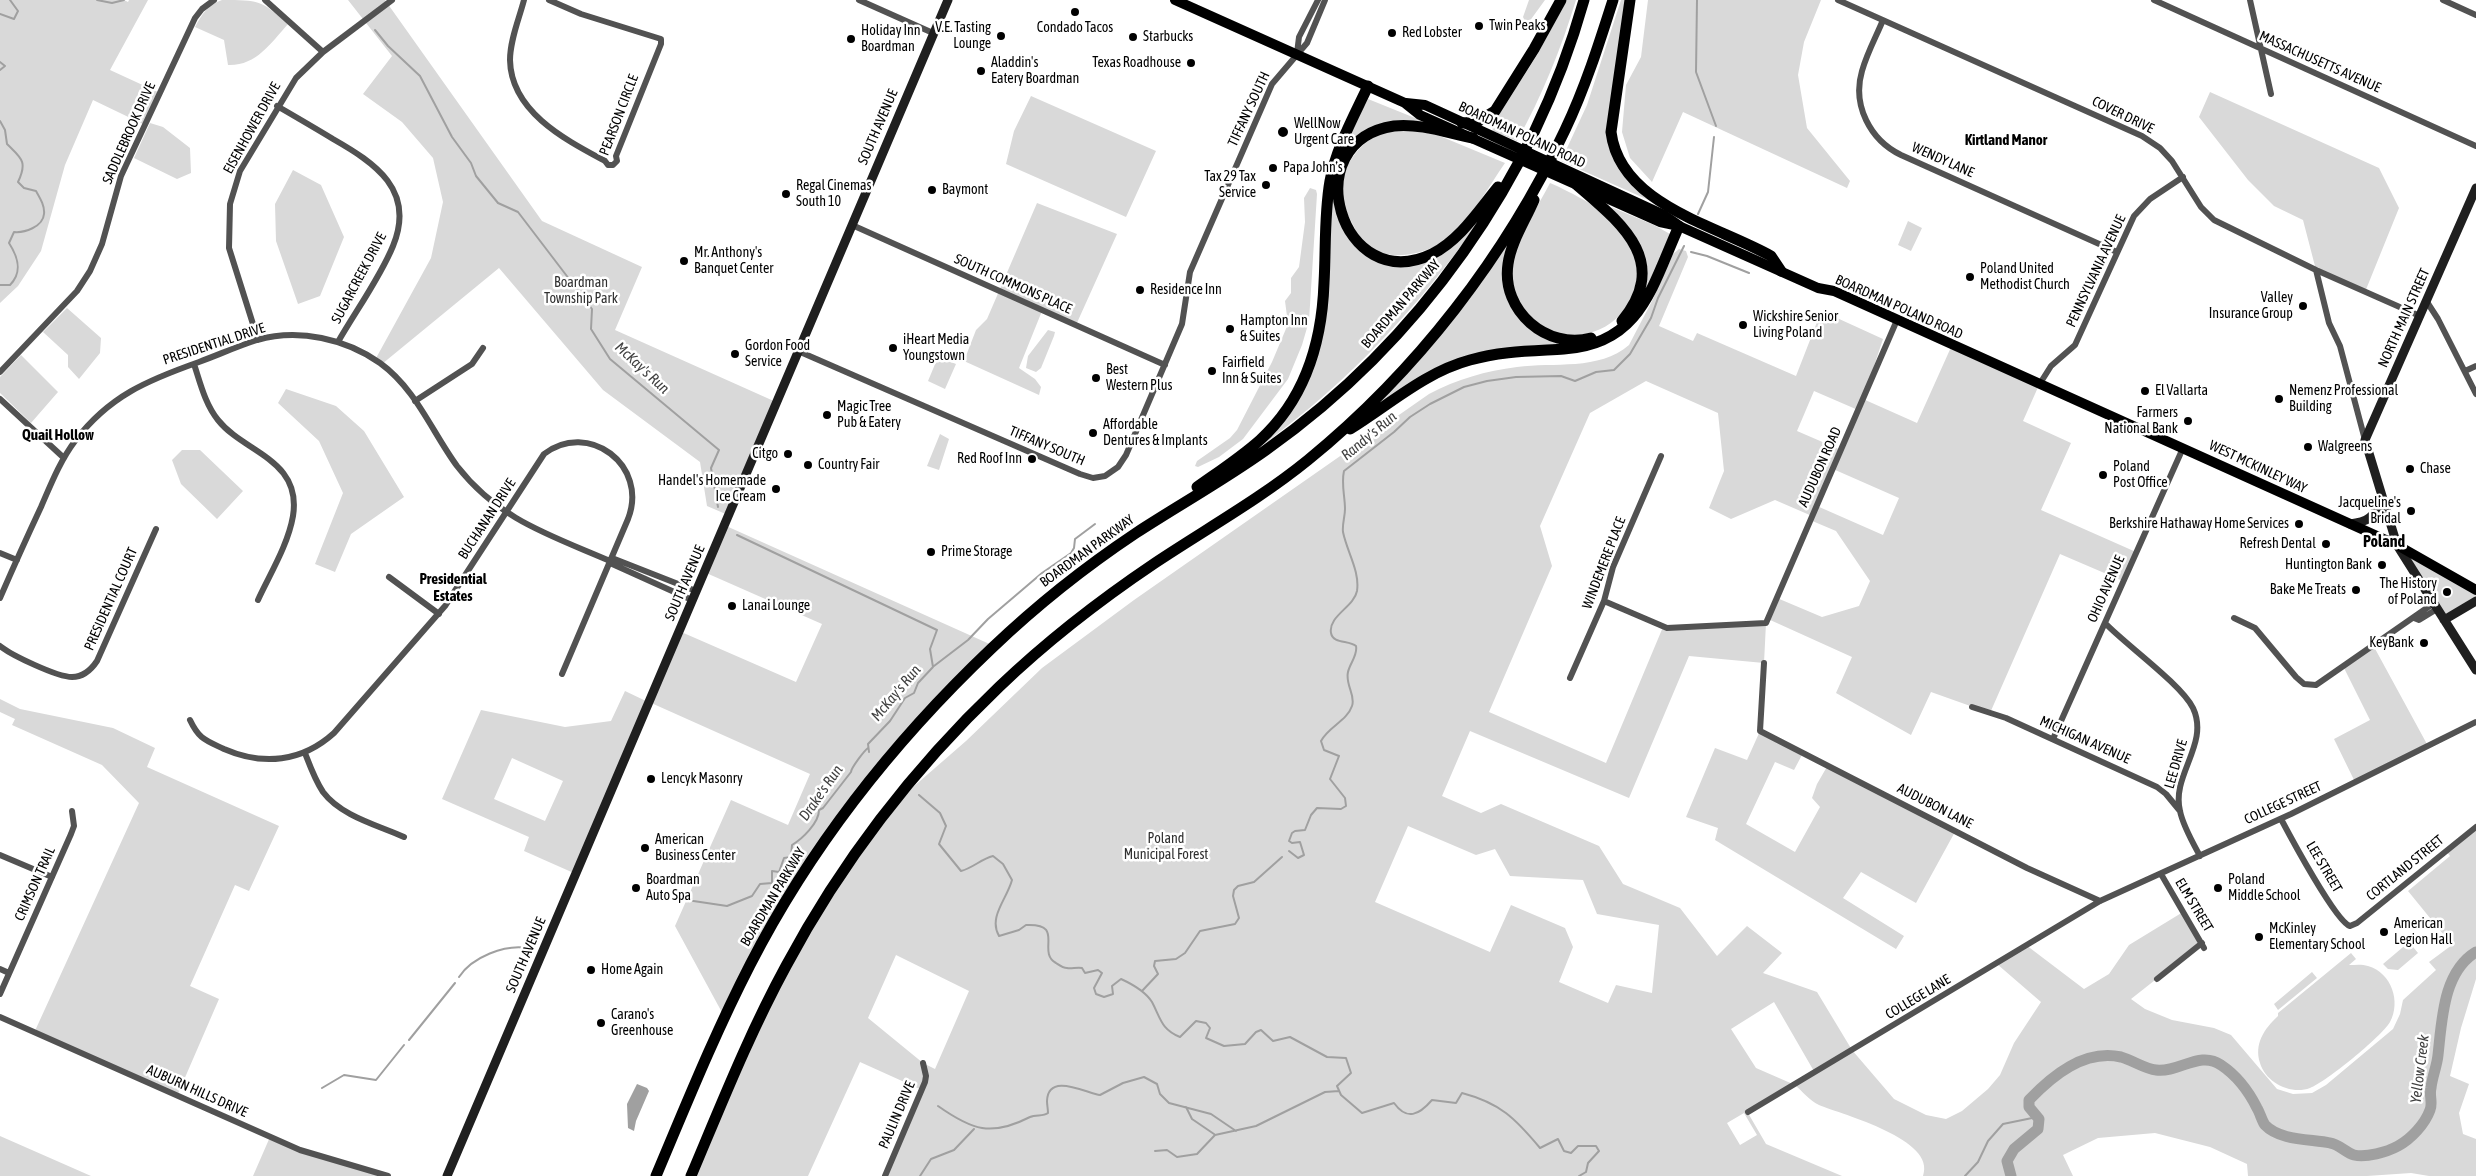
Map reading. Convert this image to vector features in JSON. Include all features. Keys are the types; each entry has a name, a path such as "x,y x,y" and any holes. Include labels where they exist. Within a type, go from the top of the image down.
{"highway":[{"path":"1462,123 1477,122 1494,111 1534,49 1561,0"},
{"name":"BOARDMAN PARKWAY","path":"656,1176 752,962 804,871 860,792 933,707 994,646 1063,587 1136,533 1268,448 1312,415 1374,359 1427,301 1456,265 1482,227 1553,88 1584,0"},
{"path":"1579,182 1631,237 1640,258 1642,279 1637,300 1620,323 1610,331 1596,337 1584,340 1566,340 1543,333 1525,319 1512,298 1508,281 1508,267 1513,245 1587,78 1613,0"},
{"path":"1630,0 1610,132 1612,144 1620,165 1636,183 1657,199 1771,256 1781,271"},
{"path":"1136,533 1260,440 1281,417 1300,387 1320,332 1323,308 1326,214 1330,179 1337,156 1368,86"},
{"path":"1473,138 1401,126 1380,130 1363,140 1346,159 1338,182 1338,207 1350,233 1363,247 1386,258 1410,260 1431,254 1453,239 1512,170"},
{"path":"691,1176 732,1079 796,946 861,846 933,756 999,686 1059,634 1151,565 1274,485 1327,443 1394,379 1459,304 1499,247 1547,166"},
{"path":"1327,443 1381,410 1421,381 1454,365 1507,352 1588,347 1619,333 1633,320 1642,308 1679,226"}],"main road":[{"name":"SOUTH AVENUE","path":"447,1176 948,0"},
{"name":"BOARDMAN POLAND ROAD","path":"1174,0 1405,102 1425,105 1462,123 1488,140 1660,222 1679,226 1818,288 1834,291 2107,414"},
{"name":"BOARDMAN POLAND ROAD","path":"1405,102 1420,115 1473,138 1488,140"},
{"name":"NORTH MAIN STREET","path":"2365,440 2476,188"},
{"name":"WEST MCKINLEY WAY","path":"2107,414 2397,545 2476,590"},
{"path":"2365,440 2381,500 2397,545 2476,670"},
{"path":"2350,524 2362,523 2372,518 2381,500"},
{"path":"2444,620 2476,602"}],"street":[{"name":"SADDLEBROOK DRIVE","path":"0,372 73,296 90,271 102,244 121,176 195,18 214,0"},
{"path":"265,0 323,52"},
{"name":"EISENHOWER DRIVE","path":"258,340 232,260 228,215 232,194 240,171 277,106 296,78 323,52 392,0"},
{"name":"PEARSON CIRCLE","path":"524,0 510,52 511,69 516,88 532,110 552,130 606,161 608,165 613,165 617,161 616,156 661,44 661,39 581,14 549,0"},
{"path":"859,0 933,33"},
{"path":"1297,55 1299,37 1318,0"},
{"name":"TIFFANY SOUTH","path":"798,350 1080,474 1093,478 1105,476 1122,463 1166,365 1184,318 1187,284 1192,268 1272,84 1307,43 1325,0"},
{"name":"COVER DRIVE","path":"1838,0 2142,136 2167,154 2201,207 2214,220 2316,270 2420,316"},
{"name":"MASSACHUSETTS AVENUE","path":"2154,0 2476,146"},
{"path":"2250,0 2272,94"},
{"path":"2443,0 2476,15"},
{"name":"WENDY LANE","path":"1884,20 1862,72 1859,92 1865,117 1879,140 1901,155 2117,252"},
{"name":"SUGARCREEK DRIVE","path":"277,106 372,162 388,180 397,201 399,218 394,245 338,342"},
{"name":"PENNSYLVANIA AVENUE","path":"2039,384 2051,366 2075,345 2128,227 2141,208 2160,191 2183,177"},
{"name":"SOUTH COMMONS PLACE","path":"852,225 1166,365"},
{"path":"2316,270 2329,323 2340,346 2365,440"},
{"path":"2427,302 2476,394"},
{"name":"AUDUBON ROAD","path":"1604,601 1667,628 1766,624 1898,320"},
{"name":"PRESIDENTIAL DRIVE","path":"17,560 64,458 87,426 117,399 152,379 258,340 298,336 338,342 360,351 382,364 401,382 457,465 485,496 505,513 537,530 694,596"},
{"path":"415,401 472,364 482,348"},
{"path":"194,364 208,403 217,419 232,433 274,462 284,475 291,490 294,508 291,526 258,600"},
{"path":"2465,371 2476,366"},
{"path":"0,399 64,458"},
{"name":"BUCHANAN DRIVE","path":"190,720 197,734 203,740 243,756 274,760 305,753 334,733 438,614 538,462 552,448 572,442 597,447 613,456 625,468 630,477 634,494 631,511 562,674"},
{"name":"OHIO AVENUE","path":"2053,740 2183,448"},
{"name":"WINDEMERE PLACE","path":"1570,678 1604,601 1613,568 1661,456"},
{"name":"PRESIDENTIAL COURT","path":"0,646 62,675 74,677 90,671 97,661 156,529"},
{"path":"0,553 17,560 0,598"},
{"path":"389,577 438,614"},
{"path":"2234,618 2255,628 2304,684 2316,685 2414,618 2416,614 2436,606"},
{"name":"LEE DRIVE","path":"2105,623 2183,693 2194,710 2197,736 2181,786 2180,811 2200,856"},
{"name":"AUDUBON LANE","path":"1764,664 1760,731 2027,868 2100,902"},
{"name":"MICHIGAN AVENUE","path":"1972,707 2006,718 2157,787 2166,794 2180,811"},
{"name":"COLLEGE STREET","path":"2100,902 2281,819 2476,722"},
{"path":"305,753 322,790 332,802 347,812 404,837"},
{"name":"CRIMSON TRAIL","path":"0,994 71,834 74,826 72,811"},
{"name":"LEE STREET","path":"2281,819 2310,871 2342,920 2348,926"},
{"name":"CORTLAND STREET","path":"2348,926 2358,922 2476,827"},
{"path":"0,855 52,877"},
{"name":"ELM STREET","path":"2157,979 2203,945 2161,874"},
{"name":"COLLEGE LANE","path":"1748,1112 2100,902"},
{"path":"0,969 9,973"},
{"name":"AUBURN HILLS DRIVE","path":"0,1017 300,1150 388,1176"},
{"name":"PAULIN DRIVE","path":"885,1176 925,1082 926,1076 923,1064"}],"green space":[{"path":"0,0 124,0 128,2 129,0 148,0 110,70 160,93 145,125 93,100 65,165 41,251 18,286 0,303"},
{"path":"222,0 244,0 259,3 272,10 288,24 255,58 247,62 228,65 224,40 195,27 206,10"},
{"name":"Boardman Township Park","path":"348,0 385,0 542,221 642,267 615,330 776,402 728,515 707,506 700,462 603,390 499,268 382,364 375,360 431,258 443,202 433,158 402,122 363,94 392,56"},
{"path":"1529,0 1545,0 1529,22 1525,21 1523,17"},
{"path":"1567,0 1576,0 1564,36 1543,90 1517,141 1493,131 1492,126 1537,55"},
{"path":"1621,0 1627,0 1607,136 1613,159 1619,170 1653,202 1561,161 1587,105"},
{"path":"1648,0 1821,0 1804,42 1798,75 1807,128 1850,181 1847,188 1683,112 1652,182 1630,158 1622,132 1626,85 1641,57"},
{"path":"2210,92 2379,168 2399,208 2365,292 2316,270 2303,220 2274,206 2248,180 2199,117"},
{"path":"1031,96 1156,151 1126,217 1006,164 1014,131"},
{"path":"1368,99 1425,122 1395,122 1342,158 1346,141"},
{"path":"150,123 163,127 190,148 191,173 177,179 134,158"},
{"path":"1405,130 1435,134 1505,163 1474,209 1453,234 1432,248 1406,255 1393,255 1380,253 1369,247 1360,238 1347,212 1342,195 1342,187 1349,162 1365,143 1383,134"},
{"path":"293,170 321,185 344,237 320,296 298,304 276,241 275,204"},
{"path":"1550,183 1579,197 1609,217 1624,234 1635,257 1637,265 1636,283 1631,298 1623,312 1611,323 1598,330 1583,334 1566,334 1547,329 1526,312 1515,291 1512,269 1516,252 1524,231"},
{"path":"1310,188 1316,190 1317,194 1309,321 1302,345 1288,379 1243,439 1219,457 1198,467 1195,466 1197,461 1230,438 1237,430 1272,362 1288,324 1285,301 1291,293 1291,278 1299,267 1305,222 1304,198"},
{"path":"1333,193 1337,213 1360,247 1414,262 1479,221 1432,283 1381,341 1325,395 1264,444 1262,442 1310,373"},
{"path":"1037,203 1117,234 1076,325 1042,311 1019,368 1035,379 1041,387 1039,395 964,361 976,330 987,319"},
{"path":"1611,207 1654,225 1670,234 1645,294 1638,240"},
{"path":"1908,221 1922,228 1911,251 1898,245"},
{"path":"1507,245 1510,302 1568,345 1505,349 1376,405 1449,324"},
{"name":"Poland Municipal Forest","path":"1679,249 1686,251 1688,257 1659,326 1693,341 1697,333 1796,376 1819,317 1837,318 1883,339 1863,399 1917,423 1952,345 2039,385 2023,421 2071,443 2041,510 2136,552 2123,581 2060,554 1990,713 1931,692 1911,735 1836,693 1852,657 1768,619 1777,598 1822,617 1859,606 1870,581 1836,531 1810,520 1812,516 1775,500 1731,519 1709,508 1724,471 1718,413 1646,381 1590,413 1540,526 1552,566 1489,712 1606,763 1663,627 1766,623 1764,663 1689,656 1629,798 1470,731 1442,796 1481,813 1501,804 1599,846 1623,884 1680,908 1717,956 1747,926 1782,953 1763,973 1817,992 1852,1050 1894,1099 1926,1115 1946,1119 1962,1111 1988,1089 2000,1075 2014,1043 2041,1002 1997,964 2026,945 2084,989 2109,974 2129,945 2183,912 2202,943 2131,999 2145,1009 2172,1020 2214,1028 2231,1035 2277,1089 2293,1094 2312,1093 2326,1085 2393,1029 2400,1014 2403,1000 2436,970 2429,962 2452,945 2408,891 2450,856 2446,851 2476,827 2476,979 2461,1028 2450,1076 2469,1084 2459,1113 2463,1134 2476,1139 2476,1176 2429,1176 2411,1173 2367,1176 2248,1176 2247,1164 2210,1147 2155,1133 2098,1138 2063,1155 2073,1176 1923,1176 1924,1163 1916,1151 1903,1140 1866,1122 1819,1105 1795,1085 1748,1113 1766,1144 1842,1176 885,1176 922,1090 860,1062 808,1176 691,1176 785,968 889,808 966,741 1042,668 1134,600 1429,394 1472,376 1494,371 1517,367 1576,364 1604,359 1629,345 1653,299 1673,254","holes":["1814,391 1858,410 1841,450 1797,431","1833,469 1899,498 1883,535 1817,506","1408,826 1476,855 1495,849 1510,876 1583,880 1597,914 1659,925 1652,993 1616,985 1608,1003 1559,982 1573,947 1565,928 1511,905 1490,952 1375,902","896,955 969,991 935,1069 923,1063 868,1018","1774,1002 1815,1073 1795,1085 1756,1068 1731,1029","1744,1113 1757,1135 1740,1145 1727,1123"]},
{"path":"67,308 101,338 100,353 79,379 68,367 68,355 43,332"},
{"path":"1048,330 1055,332 1041,368 1036,372 1026,368 1028,356"},
{"path":"21,355 58,392 31,423 0,393 0,377"},
{"path":"938,357 956,364 945,389 928,381"},
{"path":"286,389 336,406 364,431 404,497 351,534 335,572 315,564 343,493 319,441 278,403"},
{"path":"940,434 949,439 939,470 927,466"},
{"path":"182,450 200,450 243,491 217,519 181,484 172,460"},
{"path":"724,525 994,646 962,677 817,852 725,1018 675,926 731,800 788,825 810,774 649,702 576,874 524,851 529,837 442,799 481,710 565,727 611,721 625,691 648,702 679,631 796,682 822,624 704,572","holes":["512,758 563,781 545,821 494,799"]},
{"path":"2397,545 2476,590 2476,601 2444,620"},
{"path":"2373,645 2428,746 2355,782 2334,739 2370,720 2343,666"},
{"path":"0,699 20,709 113,728 155,748 147,767 279,826 249,891 235,885 190,986 219,999 177,1096 34,1033 139,803 102,765 12,725 15,719 0,712"},
{"path":"1760,731 1803,753 1794,770 1775,762 1746,824 1795,852 1820,807 1812,798 1817,784 1828,765 1956,830 1916,903 1861,872 1843,898 1904,936 1896,949 1715,840 1718,828 1686,817 1715,748 1747,760"},
{"path":"2409,942 2418,953 2398,970 2388,969 2383,964"},
{"path":"2351,953 2356,959 2349,965 2368,966 2376,970 2383,975 2392,989 2395,1006 2390,1022 2365,1048 2318,1084 2303,1090 2280,1086 2273,1082 2260,1063 2258,1049 2262,1037 2268,1026 2278,1016 2278,1013"},
{"path":"2312,972 2317,978 2278,1010 2274,1004"},
{"path":"0,1136 91,1176 0,1176"},
{"path":"270,1137 300,1150 388,1176 253,1176"}],"shaded area":[{"path":"637,1084 647,1088 649,1091 636,1121 634,1131 628,1128 627,1104"}],"waterway":[{"name":"McKay's Run","path":"0,14 14,19 18,11 10,0"},
{"name":"McKay's Run","path":"97,0 112,3 124,0"},
{"name":"Randy's Run","path":"1697,0 1696,72 1716,126"},
{"name":"McKay's Run","path":"375,30 388,46 420,76 452,137 471,163 476,176 498,203 518,212 592,309 591,329 610,359 719,450 711,468 718,507"},
{"name":"McKay's Run","path":"0,62 5,66 0,70"},
{"name":"McKay's Run","path":"0,121 5,130 7,144 22,160 23,164 18,182 24,188 36,191 44,211 43,219 37,226 28,230 14,232 9,243 17,259 17,275 10,285 0,285"},
{"name":"Randy's Run","path":"1698,214 1708,192 1714,137"},
{"name":"Randy's Run","path":"1289,851 1298,858 1304,855 1300,842 1292,843 1289,841 1292,833 1305,830 1311,815 1317,808 1341,809 1346,806 1345,798 1330,779 1339,756 1324,750 1321,741 1346,716 1353,702 1347,677 1356,653 1356,646 1335,639 1331,633 1333,622 1355,597 1357,591 1357,576 1343,532 1345,509 1344,471 1410,417 1430,404 1464,387 1487,381 1516,377 1561,376 1575,381 1596,372 1614,370 1630,354 1651,318 1658,298 1684,246"},
{"path":"1691,252 1707,256 1749,273"},
{"path":"934,666 968,640 988,619 1042,573 1071,553 1074,548 1075,539 1095,524"},
{"name":"McKay's Run","path":"737,535 937,630 930,649 933,667 918,683 914,693 905,698 890,721 868,744 869,752"},
{"name":"Drake's Run","path":"680,899 727,906 752,896 760,884 772,883 772,871 779,872 784,858 791,857 792,845 809,830 816,820 819,810 823,808 868,748"},
{"name":"Drake's Run","path":"919,795 940,813 946,826 939,844 961,871 993,856 1003,864 1012,880 997,915 996,929 999,936 1019,930 1026,925 1045,929 1048,933 1048,952 1056,963 1066,968 1082,968 1085,973 1098,970 1102,973 1094,988 1096,994 1104,997 1113,994 1112,986 1121,979 1130,983 1146,994 1165,1027 1180,1037 1196,1021 1206,1023 1210,1028 1206,1038 1224,1046 1245,1044 1256,1032 1261,1030 1273,1041 1290,1037 1327,1057 1346,1058 1351,1073 1337,1086 1341,1095 1362,1113 1394,1103 1404,1112 1413,1114 1432,1100 1456,1103 1462,1093 1475,1097 1506,1113 1523,1128 1540,1148 1558,1139 1564,1151 1571,1153 1578,1146 1596,1146 1599,1151 1588,1163 1586,1172 1579,1176"},
{"name":"Randy's Run","path":"1142,991 1158,974 1154,966 1155,961 1176,959 1185,953 1200,931 1235,924 1239,918 1233,896 1234,890 1238,886 1254,882 1282,857"},
{"name":"Drake's Run","path":"459,977 472,963 499,950 519,947 528,948"},
{"name":"Yellow Creek","path":"2011,1176 2007,1161 2014,1149 2038,1129 2039,1119 2029,1107 2029,1100 2048,1082 2070,1066 2094,1057 2107,1056 2121,1057 2156,1070 2165,1070 2197,1061 2213,1061 2227,1069 2242,1084 2265,1125 2279,1134 2333,1144 2351,1154 2359,1156 2376,1154 2393,1148 2403,1143 2417,1131 2425,1121 2430,1110 2432,1080 2446,998 2457,972 2465,961 2476,952"},
{"name":"Drake's Run","path":"409,1040 455,983"},
{"name":"Drake's Run","path":"322,1088 344,1075 376,1080 404,1045"},
{"path":"938,1106 961,1121 982,1128 993,1129 1004,1127 1032,1116 1048,1113 1047,1101 1049,1092 1054,1087 1069,1086 1100,1095 1123,1083 1144,1077 1157,1084 1160,1094 1169,1103 1211,1114 1236,1131"},
{"path":"1155,1151 1167,1150 1177,1157 1197,1154 1215,1135 1256,1126 1325,1092 1339,1091"},
{"path":"1186,1107 1192,1119 1214,1134"},
{"path":"1965,1176 1978,1162 1988,1141 2003,1124 2037,1117"},
{"path":"920,1176 931,1159 954,1150 974,1129"}],"place":[{"name":"Condado Tacos","path":"1075,12"},
{"name":"Twin Peaks","path":"1479,26"},
{"name":"Red Lobster","path":"1392,33"},
{"name":"V.E. Tasting Lounge","path":"1001,36"},
{"name":"Starbucks","path":"1133,37"},
{"name":"Holiday Inn Boardman","path":"851,39"},
{"name":"Texas Roadhouse","path":"1191,63"},
{"name":"Aladdin's Eatery Boardman","path":"981,71"},
{"name":"WellNow Urgent Care","path":"1283,132"},
{"name":"Papa John's","path":"1273,168"},
{"name":"Tax 29 Tax Service","path":"1266,185"},
{"name":"Baymont","path":"932,190"},
{"name":"Regal Cinemas South 10","path":"786,194"},
{"name":"Mr. Anthony's Banquet Center","path":"684,261"},
{"name":"Poland United Methodist Church","path":"1970,277"},
{"name":"Residence Inn","path":"1140,290"},
{"name":"Valley Insurance Group","path":"2303,306"},
{"name":"Wickshire Senior Living Poland","path":"1743,325"},
{"name":"Hampton Inn & Suites","path":"1230,329"},
{"name":"iHeart Media Youngstown","path":"893,348"},
{"name":"Gordon Food Service","path":"735,354"},
{"name":"Fairfield Inn & Suites","path":"1212,371"},
{"name":"Best Western Plus","path":"1096,378"},
{"name":"El Vallarta","path":"2145,391"},
{"name":"Nemenz Professional Building","path":"2279,399"},
{"name":"Magic Tree Pub & Eatery","path":"827,415"},
{"name":"Farmers National Bank","path":"2188,421"},
{"name":"Affordable Dentures & Implants","path":"1093,433"},
{"name":"Walgreens","path":"2308,447"},
{"name":"Citgo","path":"788,454"},
{"name":"Red Roof Inn","path":"1032,459"},
{"name":"Country Fair","path":"808,465"},
{"name":"Chase","path":"2410,469"},
{"name":"Poland Post Office","path":"2103,475"},
{"name":"Handel's Homemade Ice Cream","path":"776,489"},
{"name":"Jacqueline's Bridal","path":"2411,511"},
{"name":"Berkshire Hathaway Home Services","path":"2299,524"},
{"name":"Refresh Dental","path":"2326,544"},
{"name":"Prime Storage","path":"931,552"},
{"name":"Huntington Bank","path":"2382,565"},
{"name":"Bake Me Treats","path":"2356,590"},
{"name":"The History of Poland","path":"2447,592"},
{"name":"Lanai Lounge","path":"732,606"},
{"name":"KeyBank","path":"2424,643"},
{"name":"Lencyk Masonry","path":"651,779"},
{"name":"American Business Center","path":"645,848"},
{"name":"Boardman Auto Spa","path":"636,888"},
{"name":"Poland Middle School","path":"2218,888"},
{"name":"American Legion Hall","path":"2384,932"},
{"name":"McKinley Elementary School","path":"2259,937"},
{"name":"Home Again","path":"591,970"},
{"name":"Carano's Greenhouse","path":"601,1023"}],"district":[{"name":"Kirtland Manor","path":"2006,140"},
{"name":"Quail Hollow","path":"58,435"},
{"name":"Poland","path":"2384,542"},
{"name":"Presidential Estates","path":"453,588"}]}
